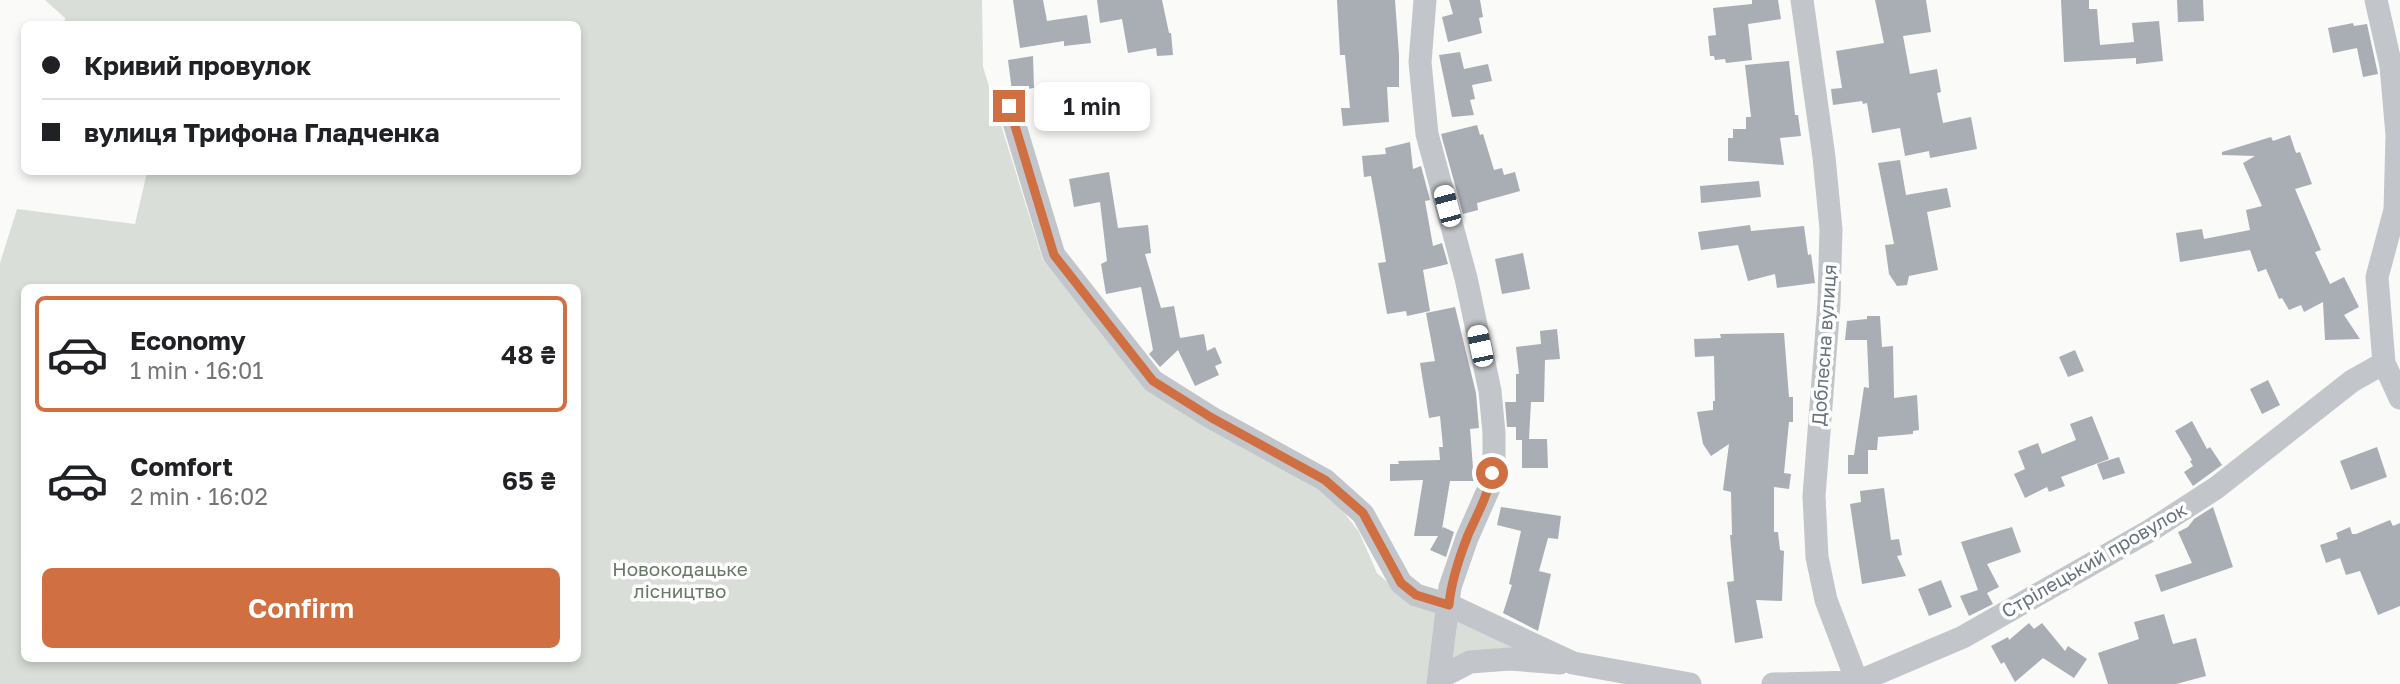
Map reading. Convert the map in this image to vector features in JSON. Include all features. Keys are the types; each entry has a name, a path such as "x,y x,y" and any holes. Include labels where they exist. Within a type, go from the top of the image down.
{"street":[{"path":"1425,0 1420,62 1427,134 1466,278 1490,391 1494,433 1494,457 1489,488 1450,587 1440,682"},
{"name":"Доблесна вулиця","path":"1802,0 1824,157 1831,229 1829,303 1814,496 1817,557 1826,600 1857,683"},
{"path":"2376,0 2391,66 2397,135 2395,210 2377,277 2384,363 2400,398"},
{"path":"1009,106 1054,255 1153,381 1212,418 1325,480 1363,513 1401,583 1416,595 1449,605 1573,663"},
{"name":"Стрілецький провулок","path":"1773,684 1857,683 1963,637 2151,530 2216,488 2352,381 2384,363"},
{"path":"1440,682 1470,662 1510,659 1573,663 1690,684"}],"green space":[{"name":"Новокодацьке лісництво","path":"45,0 982,0 983,67 1043,260 1147,386 1329,493 1359,532 1377,573 1411,603 1514,641 1512,654 1428,684 0,684 0,263 17,209 135,224 146,175 581,175 581,21 64,21 65,18"}],"building":[{"path":"1013,0 1043,0 1047,21 1087,15 1091,43 1064,46 1064,41 1020,48"},
{"path":"1097,0 1162,0 1171,33 1173,55 1157,56 1156,48 1128,53 1122,19 1100,23"},
{"path":"1337,0 1395,0 1399,87 1387,87 1389,122 1343,126 1341,108 1350,108 1345,55 1340,55"},
{"path":"1449,0 1480,0 1482,33 1448,42 1442,17 1453,14"},
{"path":"1752,0 1778,0 1781,19 1748,24 1752,60 1726,63 1725,59 1715,60 1714,56 1710,56 1708,36 1716,35 1713,8 1752,4"},
{"path":"1875,0 1926,0 1931,32 1903,36 1910,74 1937,69 1941,92 1937,93 1943,123 1971,117 1977,149 1930,158 1929,151 1905,156 1900,128 1872,133 1867,103 1863,104 1862,101 1833,105 1831,89 1842,88 1836,51 1884,43"},
{"path":"2061,0 2089,0 2089,9 2097,9 2100,45 2134,42 2132,23 2159,21 2163,61 2136,64 2136,58 2064,62"},
{"path":"2177,0 2203,0 2204,21 2178,22"},
{"path":"2353,23 2354,26 2367,24 2378,74 2363,77 2357,48 2333,53 2328,28"},
{"path":"1460,52 1464,69 1488,64 1492,81 1472,85 1475,99 1470,100 1474,115 1452,117 1439,55"},
{"path":"1033,56 1034,88 1012,91 1008,60"},
{"path":"1789,61 1795,115 1798,115 1801,136 1780,138 1784,165 1728,161 1728,138 1733,138 1733,129 1746,129 1746,117 1751,117 1745,65"},
{"path":"1477,125 1480,135 1483,134 1494,170 1502,168 1504,175 1515,172 1520,191 1477,203 1478,210 1463,214 1441,134"},
{"path":"2290,135 2296,153 2300,152 2312,184 2295,189 2321,250 2315,252 2330,284 2344,277 2359,307 2344,315 2360,339 2325,340 2323,302 2304,312 2301,305 2289,310 2282,298 2279,299 2266,269 2258,272 2250,250 2180,262 2176,233 2202,229 2204,239 2250,230 2246,210 2262,206 2243,163 2255,156 2222,155 2222,152 2271,137 2273,141"},
{"path":"1410,142 1413,169 1421,166 1430,200 1425,201 1433,246 1442,243 1448,264 1423,270 1430,311 1407,316 1406,311 1387,314 1378,263 1386,262 1371,176 1364,177 1362,156 1386,154 1385,148"},
{"path":"1900,160 1906,195 1947,188 1951,207 1927,212 1938,270 1909,276 1907,285 1897,286 1889,274 1885,245 1894,244 1878,163"},
{"path":"1109,172 1118,228 1148,225 1151,253 1145,254 1161,308 1174,306 1180,338 1204,334 1207,351 1215,347 1222,363 1215,366 1219,375 1195,386 1178,350 1160,367 1149,354 1153,350 1141,287 1106,294 1101,264 1107,261 1100,202 1074,207 1069,179"},
{"path":"1759,181 1761,197 1701,203 1700,186"},
{"path":"1750,225 1751,231 1804,226 1815,283 1777,288 1775,274 1748,281 1738,245 1701,250 1698,232"},
{"path":"1523,253 1530,289 1502,294 1495,259"},
{"path":"1455,307 1476,393 1479,428 1470,429 1474,481 1450,481 1442,529 1443,527 1454,532 1446,557 1430,550 1438,536 1414,536 1423,480 1390,481 1390,464 1399,464 1398,461 1440,460 1439,447 1443,447 1440,416 1429,418 1420,363 1435,361 1426,313"},
{"path":"1867,316 1880,316 1882,347 1893,346 1894,398 1917,395 1919,430 1913,431 1913,434 1878,437 1877,450 1868,450 1868,474 1848,474 1848,455 1854,455 1864,387 1869,388 1867,340 1845,340 1847,321 1867,319"},
{"path":"1557,329 1560,359 1545,360 1544,402 1531,402 1529,439 1547,439 1548,468 1522,468 1522,440 1516,440 1516,427 1507,427 1505,402 1516,402 1516,374 1519,374 1516,347 1541,344 1540,331"},
{"path":"1784,333 1789,397 1793,397 1793,422 1789,422 1784,473 1791,474 1789,489 1774,487 1774,532 1778,532 1780,550 1784,551 1782,601 1756,600 1763,638 1735,643 1727,582 1734,581 1730,535 1731,492 1723,490 1729,444 1711,456 1703,444 1697,412 1713,410 1714,356 1695,357 1694,339 1721,338 1720,334"},
{"path":"2075,350 2084,371 2068,377 2059,357"},
{"path":"2268,380 2280,405 2262,414 2250,389"},
{"path":"2092,416 2109,459 2061,477 2065,486 2049,492 2047,487 2025,498 2014,474 2025,469 2018,451 2038,443 2042,454 2076,440 2070,424"},
{"path":"2192,421 2207,449 2210,447 2222,465 2193,486 2184,472 2193,466 2190,461 2192,460 2175,431"},
{"path":"2377,447 2387,477 2351,490 2340,461"},
{"path":"2119,457 2125,473 2103,480 2097,464"},
{"path":"1884,488 1891,540 1899,539 1902,555 1897,556 1906,576 1862,584 1850,504 1861,502 1860,491"},
{"path":"1501,507 1561,516 1558,539 1548,538 1539,571 1551,574 1538,631 1503,613 1512,585 1509,584 1521,531 1497,525"},
{"path":"2213,507 2233,567 2161,592 2155,575 2192,563 2178,532"},
{"path":"2390,520 2393,526 2400,523 2400,606 2378,615 2360,571 2346,575 2340,558 2326,563 2320,545 2338,539 2336,533 2350,527 2352,534 2356,534"},
{"path":"2012,527 2021,552 1987,564 1999,587 1987,593 1993,604 1969,616 1960,596 1978,590 1961,542"},
{"path":"1941,580 1952,607 1929,616 1918,589"},
{"path":"2164,614 2173,644 2196,638 2206,676 2176,684 2108,684 2098,653 2139,639 2134,622"},
{"path":"2029,623 2034,629 2042,623 2065,651 2068,646 2087,659 2074,678 2043,658 2015,682 1991,646 2008,637 2009,640"}],"route":[{"path":"1009,106 1054,255 1153,381 1212,418 1325,480 1363,513 1401,583 1416,595 1449,605 1450,587 1467,538 1489,488 1492,473"}]}
